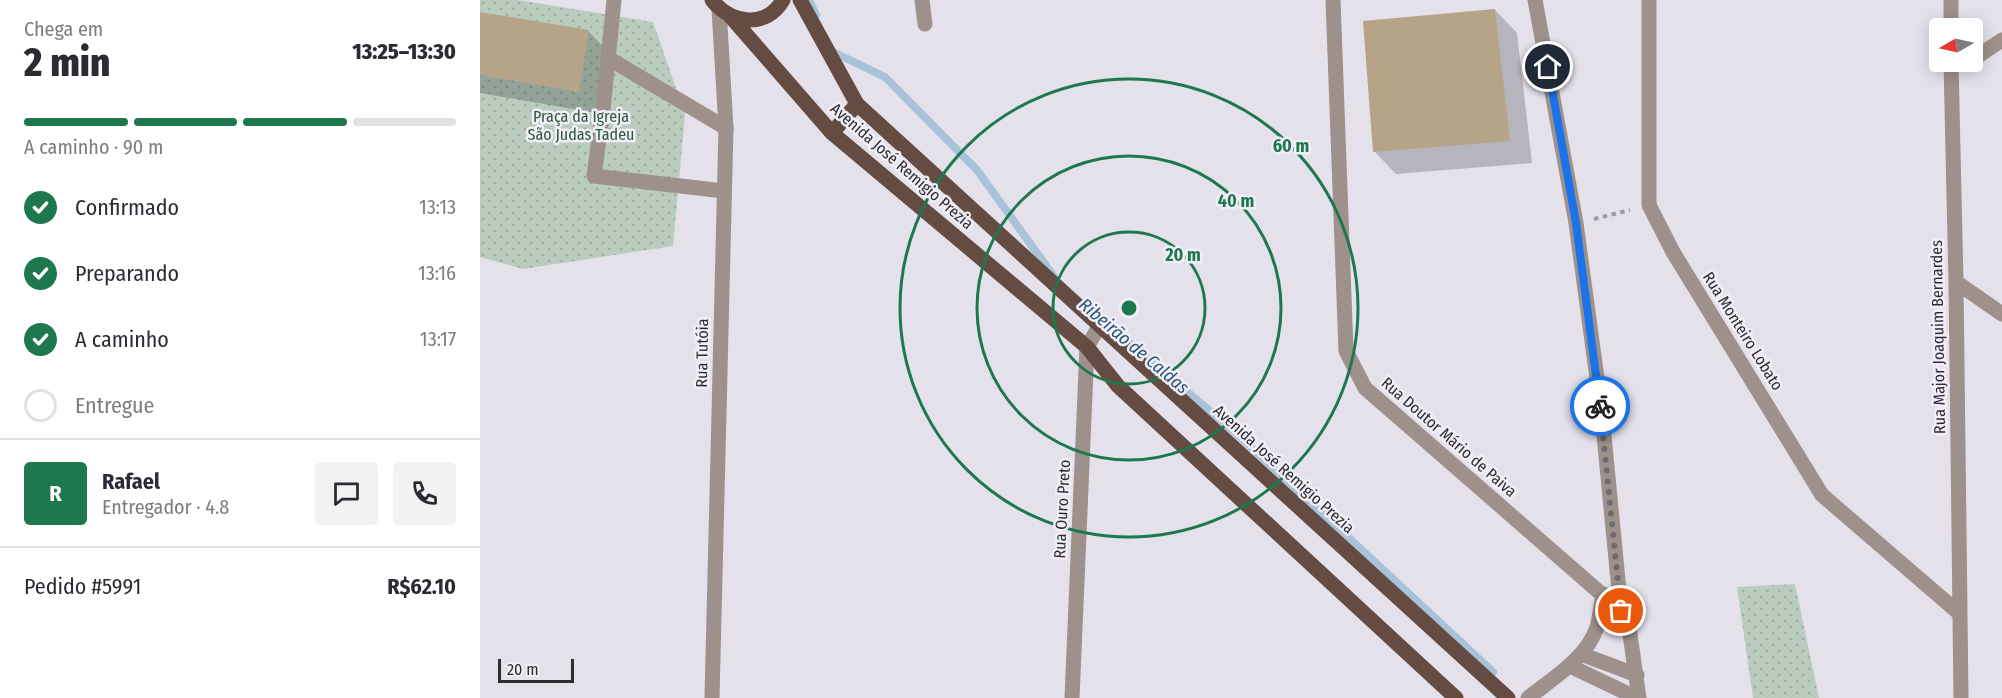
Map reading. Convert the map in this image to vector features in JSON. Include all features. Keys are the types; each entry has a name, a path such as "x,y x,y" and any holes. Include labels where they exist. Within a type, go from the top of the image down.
{"main road":[{"path":"721,9 744,20 757,19 769,14 783,0"},
{"name":"Avenida José Remigio Prezia","path":"800,0 857,104 1509,698"},
{"name":"Avenida José Remigio Prezia","path":"721,9 832,133 1087,347 1118,386 1456,698"},
{"path":"832,133 857,104"}],"street":[{"path":"614,0 594,176 724,191"},
{"path":"922,0 925,24"},
{"name":"Rua Doutor Mário de Paiva","path":"1333,0 1346,351 1365,388 1621,611"},
{"path":"1536,0 1576,223 1602,416 1621,611 1630,634 1637,675 1638,698 1570,666"},
{"name":"Rua Monteiro Lobato","path":"1649,0 1649,205 1673,252 1822,495 1959,613"},
{"path":"1951,0 1951,18"},
{"name":"Rua Tutóia","path":"712,698 726,128 721,9"},
{"path":"1983,53 2002,40"},
{"path":"608,58 726,128"},
{"name":"Rua Major Joaquim Bernardes","path":"1951,72 1961,698"},
{"path":"1956,282 2002,314"},
{"name":"Rua Ouro Preto","path":"1072,698 1087,347 1100,325"},
{"path":"1538,695 1581,654 1596,629 1603,594"},
{"path":"1581,654 1637,675"}],"path":[{"path":"1576,223 1649,205"}],"green space":[{"name":"Praça da Igreja São Judas Tadeu","path":"480,0 518,0 653,22 685,114 673,246 523,269 480,257"},
{"path":"1795,584 1819,698 1753,698 1737,587"}],"building":[{"path":"1495,9 1510,141 1373,152 1363,21"},
{"path":"480,12 589,30 579,92 480,75"}],"waterway":[{"name":"Ribeirão de Caldas","path":"809,0 816,15"},
{"name":"Ribeirão de Caldas","path":"831,51 885,77 977,170 1055,278"},
{"name":"Ribeirão de Caldas","path":"1118,333 1237,434 1493,672"}],"way so far":[{"path":"1600,406 1621,611"}],"route":[{"path":"1548,67 1576,223 1600,406"}]}
